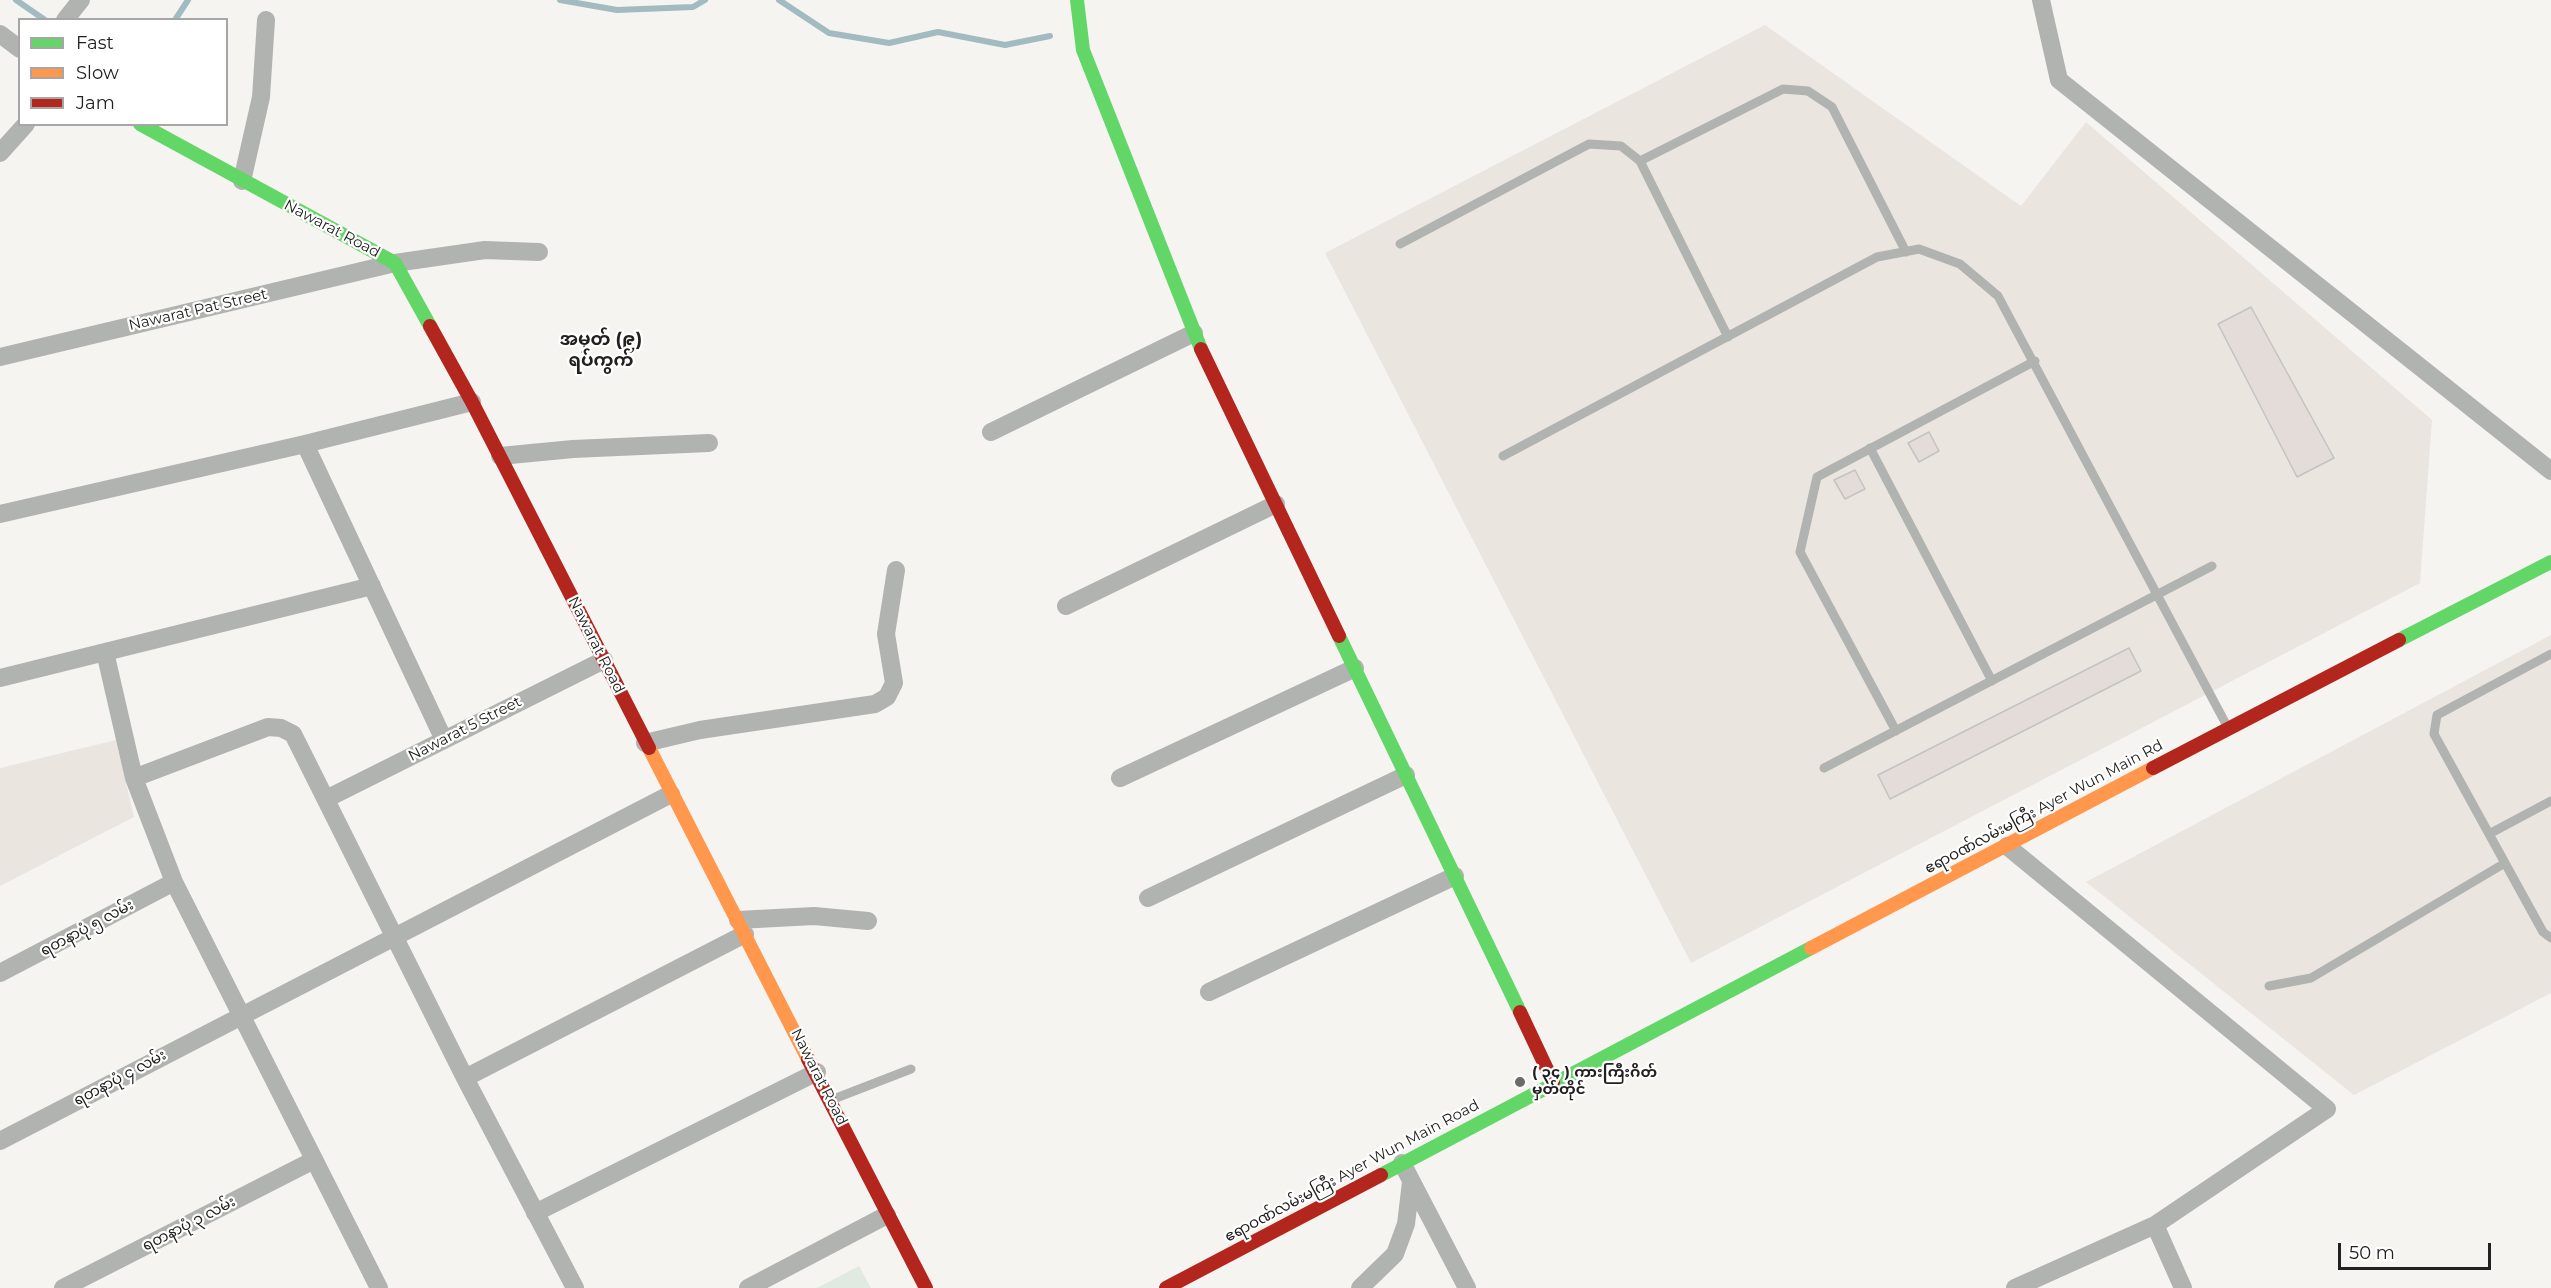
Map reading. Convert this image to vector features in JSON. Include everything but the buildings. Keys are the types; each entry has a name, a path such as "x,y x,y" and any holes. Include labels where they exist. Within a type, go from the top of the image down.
{"street":[{"path":"1077,0 1083,50 1194,333 1553,1082"},
{"path":"2041,0 2059,80 2551,471"},
{"path":"67,18 79,2"},
{"path":"242,181 261,97 267,20"},
{"path":"0,34 18,48"},
{"path":"0,153 24,126"},
{"name":"Nawarat Road","path":"144,126 395,263 500,456 671,794 817,1072 887,1215 926,1288"},
{"name":"Nawarat Pat Street","path":"0,357 395,263 485,250 539,252"},
{"path":"991,432 1194,333"},
{"path":"0,514 305,444 472,402"},
{"path":"500,456 573,449 709,443"},
{"path":"305,444 444,740"},
{"path":"1066,606 1276,504"},
{"name":"ဧရာဝဏ်လမ်းမကြီး Ayer Wun Main Rd","path":"1553,1082 2007,846 2228,728 2551,562"},
{"path":"645,743 723,726 875,704 887,697 894,683 886,633 896,570"},
{"path":"0,678 372,586"},
{"path":"105,652 134,778 174,882 379,1288"},
{"name":"Nawarat 5 Street","path":"326,799 604,660"},
{"path":"1120,778 1355,668"},
{"path":"134,778 268,727 281,728 292,734 393,937 574,1288"},
{"path":"1148,898 1406,775"},
{"name":"ရတနာပုံ ၄ လမ်း","path":"0,1141 671,794"},
{"path":"2007,846 2327,1108 2155,1225 2015,1288"},
{"path":"1209,992 1455,876"},
{"name":"ရတနာပုံ ၅ လမ်း","path":"0,973 174,882"},
{"path":"465,1078 742,927 814,916 868,921"},
{"path":"535,1213 817,1072"},
{"name":"ဧရာဝဏ်လမ်းမကြီး Ayer Wun Main Road","path":"1166,1288 1553,1082"},
{"name":"ရတနာပုံ ၃ လမ်း","path":"63,1288 314,1160"},
{"path":"1401,1163 1467,1288"},
{"path":"1360,1288 1395,1254 1406,1224 1411,1182"},
{"path":"748,1288 887,1215"},
{"path":"2155,1225 2183,1288"}],"lane":[{"path":"1640,161 1783,89 1808,91 1832,107 1906,252"},
{"path":"1400,244 1589,144 1621,146 1640,161 1728,337"},
{"path":"1503,456 1877,258 1919,249 1960,264 1998,296 2035,361 2228,728"},
{"path":"1896,731 1800,552 1817,477 2035,361"},
{"path":"1870,448 1992,681"},
{"path":"1824,768 2212,566"},
{"path":"2551,654 2437,715 2434,734 2543,932 2551,938"},
{"path":"2489,834 2551,801"},
{"path":"2269,986 2311,978 2505,863"},
{"path":"831,1100 911,1069"}],"shaded area":[{"path":"1765,25 2021,206 2086,122 2432,420 2420,583 1691,963 1325,253"},
{"path":"2551,635 2551,993 2354,1095 2086,882"},
{"path":"116,740 134,817 0,886 0,768"},
{"path":"859,1266 871,1288 817,1288"}],"waterway":[{"path":"16,0 42,18"},
{"path":"176,18 188,0"},
{"path":"560,0 617,10 693,7 705,0"},
{"path":"779,0 829,33 889,43 938,32 1005,45 1050,36"}],"traffic: fast":[{"path":"1077,0 1083,50 1201,349"},
{"path":"144,126 395,263 430,326"},
{"path":"2399,640 2551,562"},
{"path":"1339,636 1520,1012"},
{"path":"1381,1175 1811,948"}],"traffic: slow":[{"path":"649,748 808,1059"},
{"path":"1811,948 2153,768"}],"traffic: jam":[{"path":"430,326 472,402 649,748"},
{"path":"1201,349 1339,636"},
{"path":"2153,768 2399,640"},
{"path":"1520,1012 1553,1082"},
{"path":"808,1059 926,1288"},
{"path":"1166,1288 1381,1175"}],"place":[{"name":"( ၃၄ ) ကားကြီးဂိတ် မှတ်တိုင်","path":"1520,1082"}],"district":[{"name":"အမှတ် (၉) ရပ်ကွက်","path":"601,350"}]}
